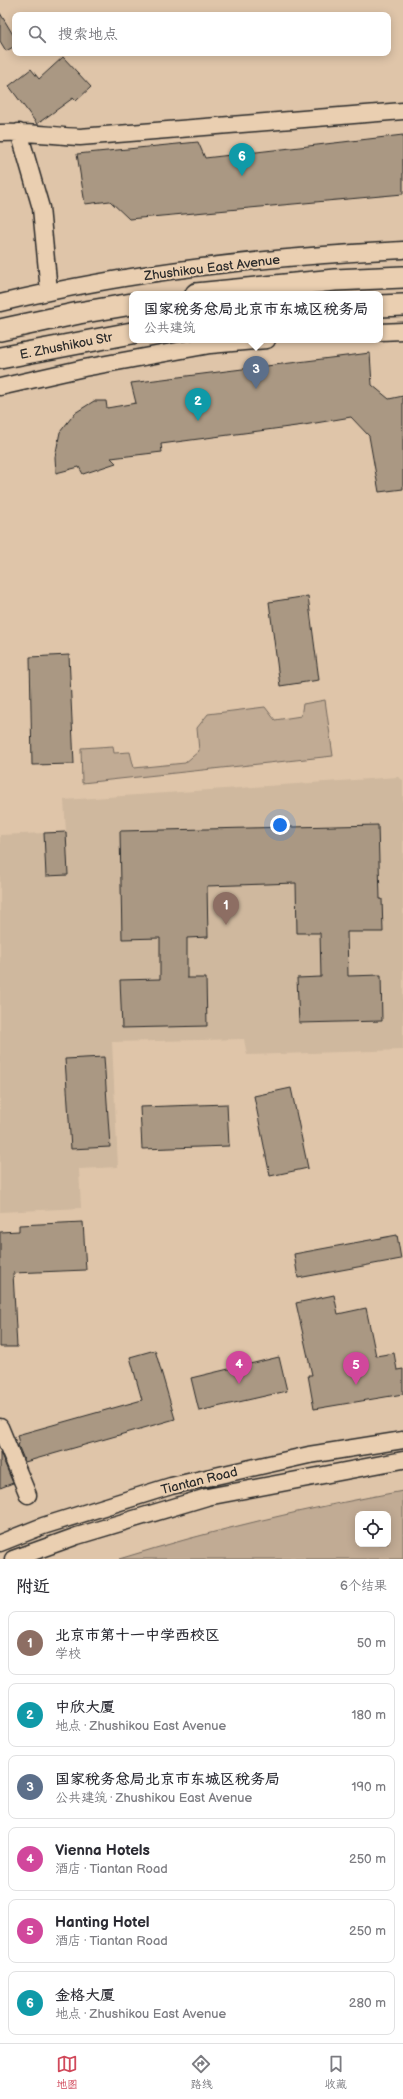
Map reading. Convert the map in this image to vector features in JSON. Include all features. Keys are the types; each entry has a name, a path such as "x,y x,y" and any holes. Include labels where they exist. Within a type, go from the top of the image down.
{"main road":[{"name":"Zhushikou East Avenue","path":"226,291 335,280 403,277"},
{"path":"383,306 403,304"},
{"path":"0,330 79,313 129,305"},
{"name":"E. Zhushikou Str","path":"0,358 129,334"}],"street":[{"path":"0,133 19,132 52,136 80,137 403,111"},
{"path":"19,132 41,208 49,291"},
{"name":"Zhushikou East Avenue","path":"0,303 49,291 210,265 334,254 403,250"},
{"path":"383,332 403,331"},
{"path":"0,387 84,368 210,345 233,343"},
{"path":"0,1427 28,1495"},
{"name":"Tiantan Road","path":"0,1543 43,1526 171,1486 309,1455 403,1440"},
{"name":"Tiantan Road","path":"13,1559 77,1536 207,1497 403,1460"}],"shaded area":[{"path":"325,700 333,756 82,783 81,748 113,746 114,753 130,752 134,768 185,763 199,751 197,728 208,714 265,707 275,720 301,716 303,704"},
{"path":"398,777 403,780 403,1050 247,1055 244,1039 112,1042 118,1167 79,1169 81,1208 0,1212 0,835 66,832 64,800"},
{"path":"403,1491 403,1559 119,1559 225,1529 296,1512"}],"building":[{"path":"0,13 12,33 12,48 6,51 0,41"},
{"path":"63,57 91,87 76,101 73,98 37,124 9,86 31,69 39,79"},
{"path":"403,135 403,194 129,219 110,201 85,204 77,154 198,142 205,158"},
{"path":"370,353 372,385 389,399 403,396 403,489 379,492 369,436 351,417 304,425 161,444 162,452 111,458 116,463 83,474 79,467 56,473 55,457 60,432 75,413 94,401 106,401 107,408 136,403 131,383"},
{"path":"308,596 319,680 280,686 269,602"},
{"path":"69,655 74,764 32,765 30,657"},
{"path":"378,825 380,899 382,899 383,932 347,932 348,976 381,975 382,1021 299,1023 297,978 321,977 320,933 297,933 296,883 207,886 208,937 187,938 187,978 206,978 207,1026 122,1028 120,980 160,979 160,938 122,939 120,831"},
{"path":"66,832 68,875 46,876 44,833"},
{"path":"104,1057 110,1147 71,1149 65,1059"},
{"path":"291,1088 308,1168 270,1176 254,1096"},
{"path":"227,1104 229,1146 142,1149 140,1107"},
{"path":"83,1222 86,1270 13,1273 17,1347 0,1347 0,1232 19,1231 19,1225"},
{"path":"397,1235 401,1259 298,1278 294,1254"},
{"path":"334,1295 338,1314 366,1308 376,1356 394,1353 397,1370 403,1369 403,1394 314,1409 308,1375 312,1375 296,1303"},
{"path":"155,1350 175,1419 25,1462 18,1445 17,1435 142,1400 130,1357"},
{"path":"279,1357 287,1391 199,1411 191,1378"},
{"path":"0,1452 13,1483 0,1488"}],"place":[{"name":"金格大厦","path":"242,176"},
{"name":"国家税务总局北京市东城区税务局","path":"256,389"},
{"name":"中欣大厦","path":"198,421"},
{"name":"北京市第十一中学西校区","path":"226,925"},
{"name":"Vienna Hotels","path":"239,1384"},
{"name":"Hanting Hotel","path":"356,1385"}]}
